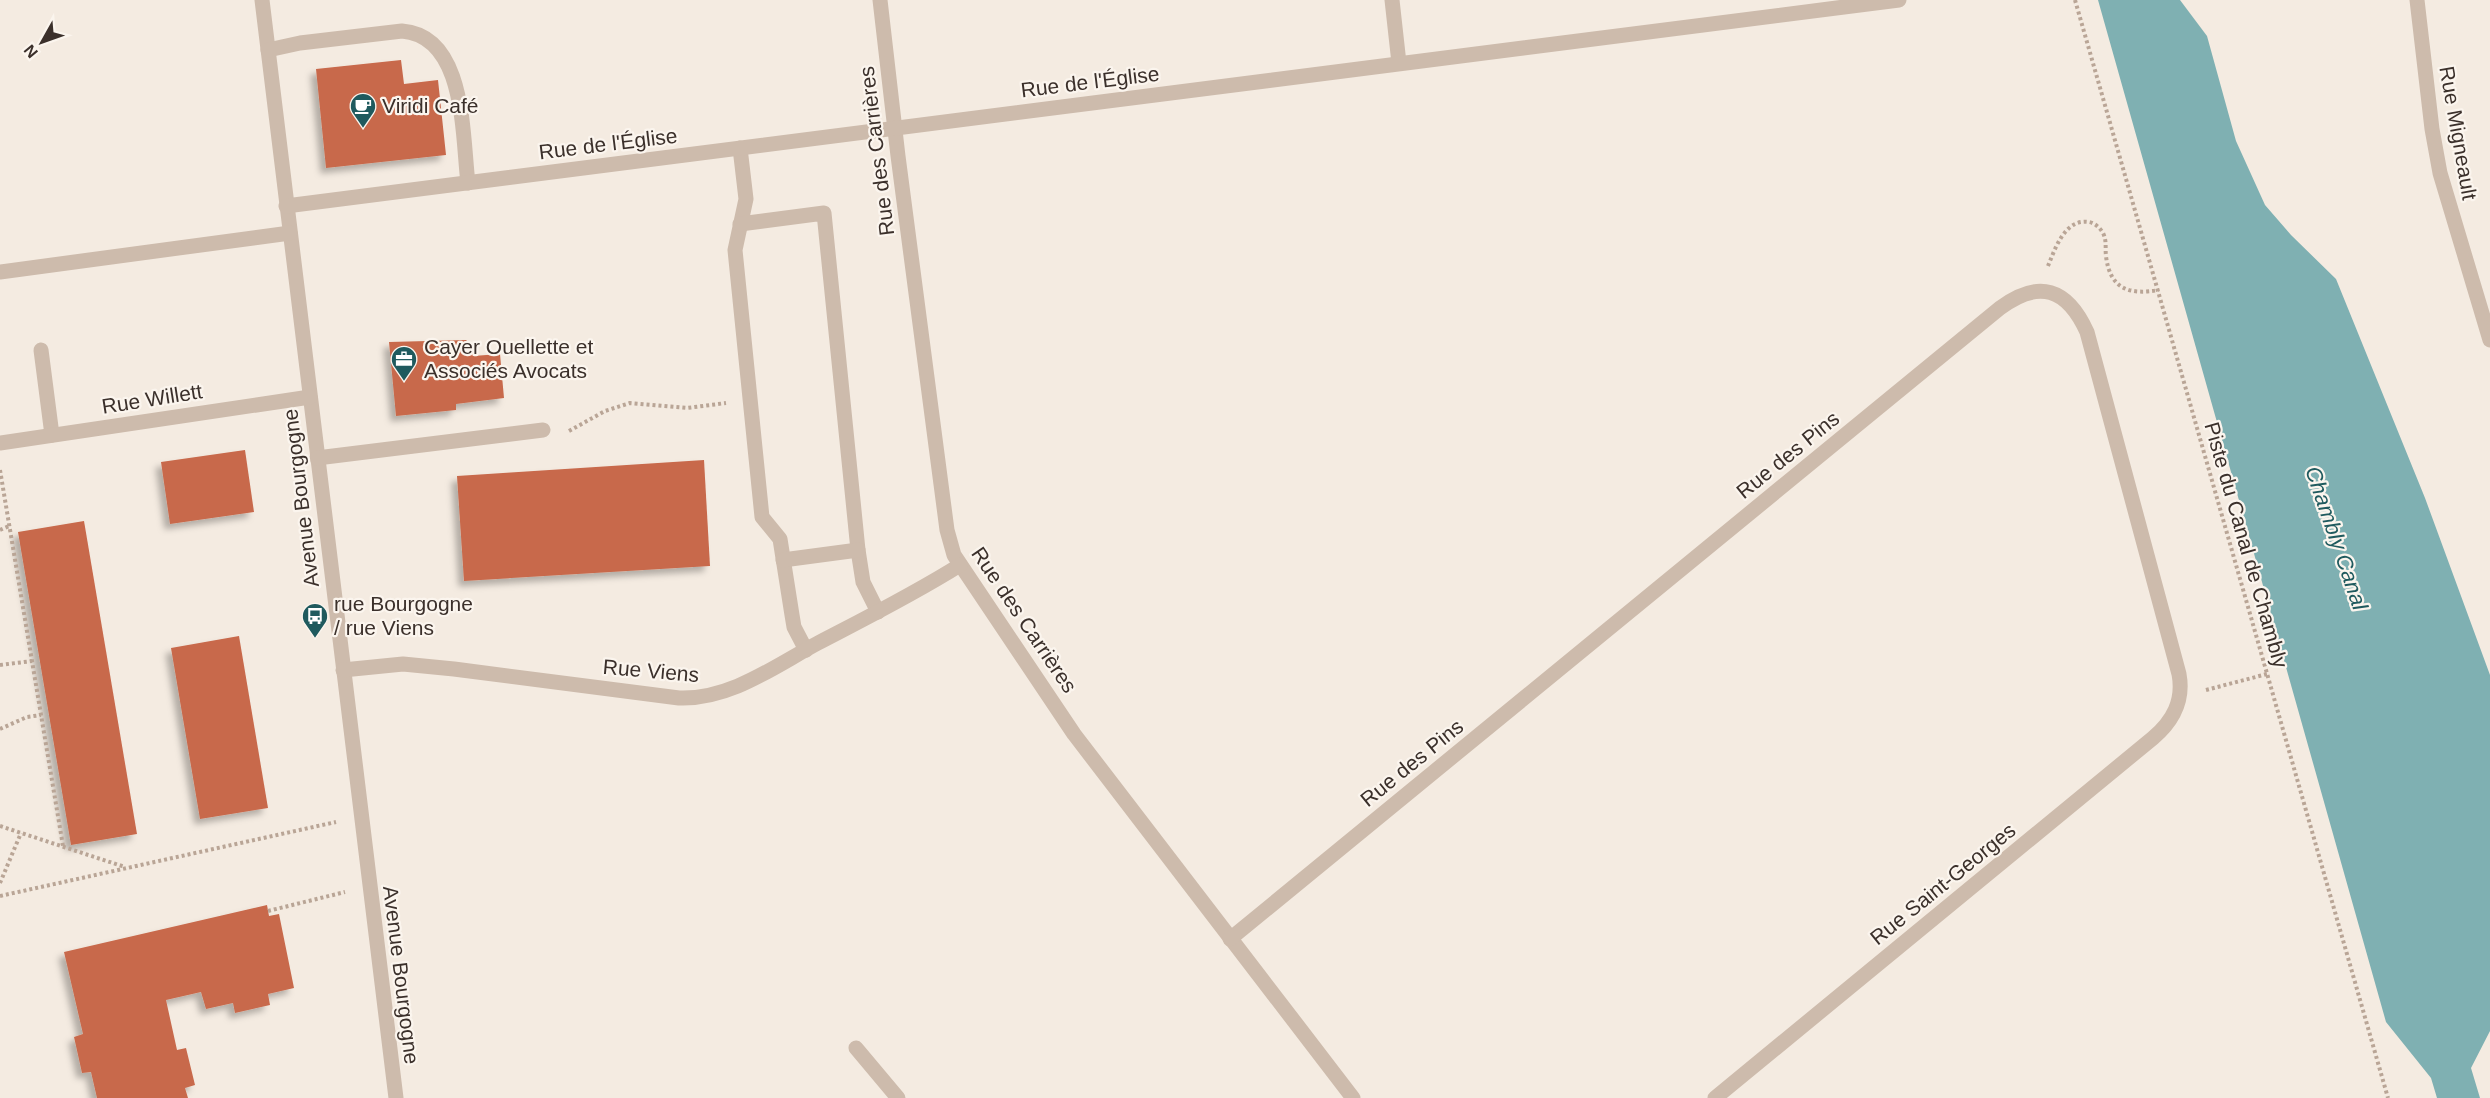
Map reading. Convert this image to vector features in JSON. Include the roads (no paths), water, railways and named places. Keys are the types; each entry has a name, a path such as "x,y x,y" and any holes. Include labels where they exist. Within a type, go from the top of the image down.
{"street":[{"name":"Avenue Bourgogne","path":"262,0 396,1098"},
{"name":"Rue des Carrières","path":"880,0 947,530 954,555 1074,734 1353,1098"},
{"path":"1392,0 1399,63"},
{"name":"Rue de l'Église","path":"286,206 1899,0"},
{"name":"Rue Migneault","path":"2417,0 2432,129 2440,173 2490,340"},
{"path":"268,50 300,43 402,31 413,32 426,39 441,52 454,76 468,183"},
{"path":"740,148 746,199 735,250 762,518 780,539 794,627 806,650"},
{"path":"740,224 824,213 858,550 863,582 878,612"},
{"path":"0,272 290,233"},
{"name":"Rue des Pins","path":"1230,939 1986,320 2007,303 2025,294 2045,291 2063,297 2077,313 2086,332 2179,674 2181,690"},
{"path":"41,350 52,435"},
{"name":"Rue Willett","path":"0,443 310,397"},
{"path":"317,458 543,430"},
{"path":"783,560 858,550"},
{"name":"Rue Viens","path":"343,670 403,664 693,699 729,690 878,612 960,565"},
{"name":"Rue Saint-Georges","path":"1715,1098 2164,729 2174,714 2181,690"},
{"path":"856,1048 898,1098"}],"water":[{"name":"Chambly Canal","path":"2098,0 2180,0 2207,36 2236,141 2265,205 2291,235 2336,279 2425,498 2490,675 2490,1031 2471,1068 2480,1098 2437,1098 2431,1078 2386,1022"}],"place":[{"name":"Viridi Café","path":"363,129"},
{"name":"Cayer Ouellette et Associés Avocats","path":"404,382"},
{"name":"rue Bourgogne / rue Viens","path":"315,639"}]}
